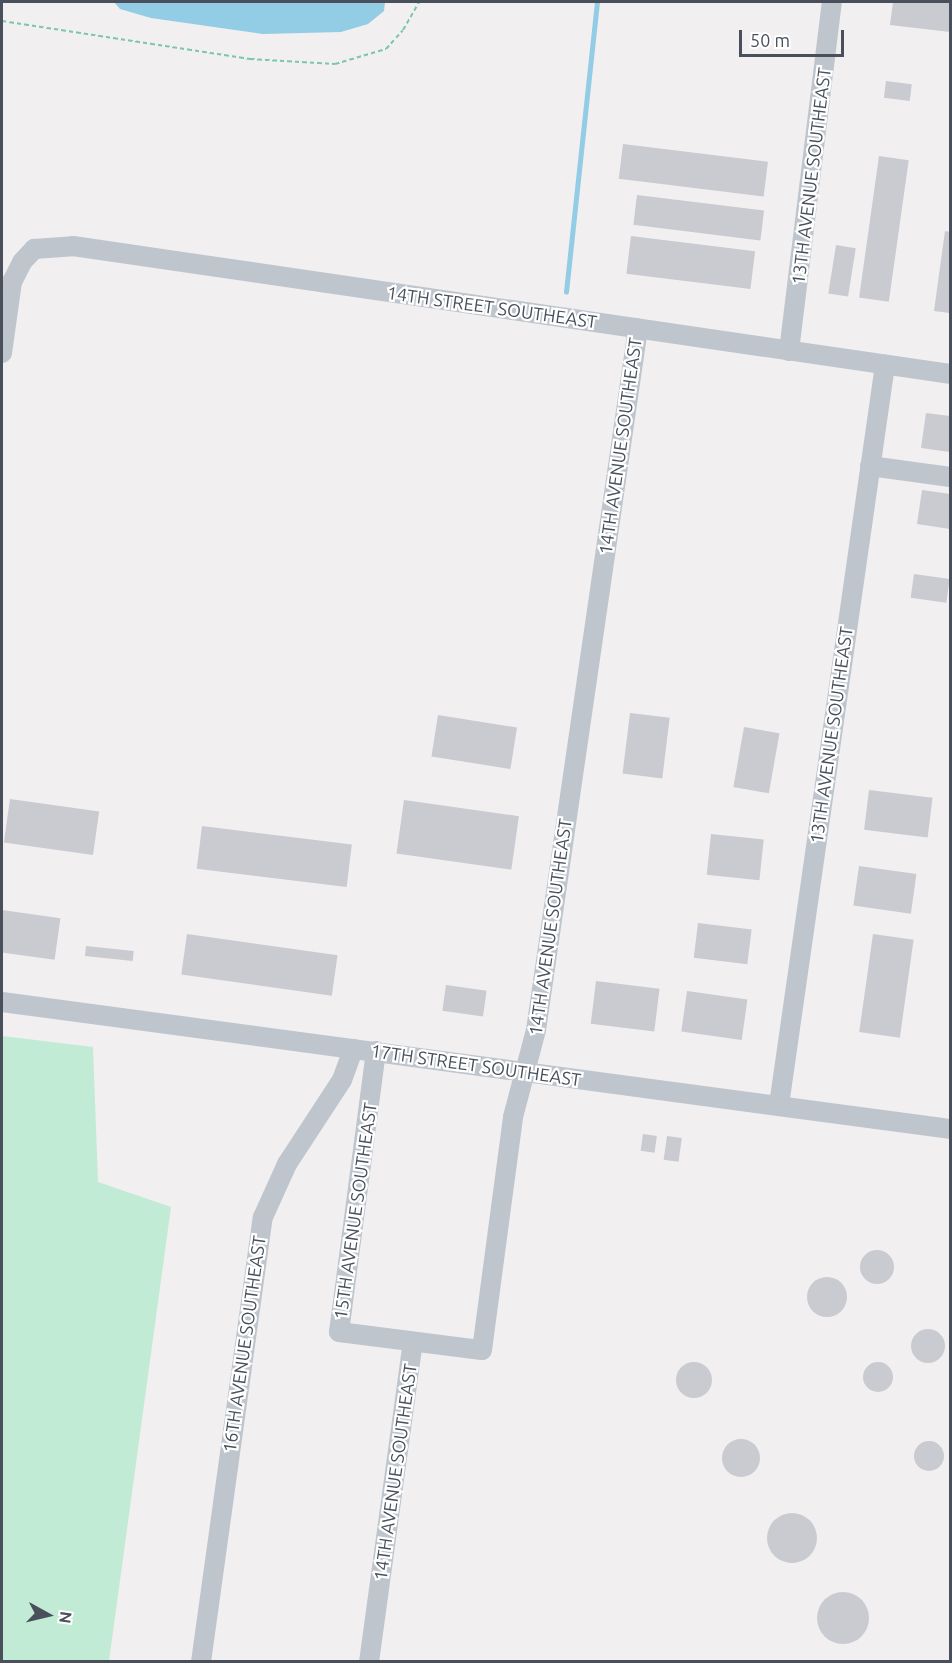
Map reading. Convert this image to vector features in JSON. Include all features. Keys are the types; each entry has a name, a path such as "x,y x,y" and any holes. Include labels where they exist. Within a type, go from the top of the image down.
{"street":[{"name":"13TH AVENUE SOUTHEAST","path":"789,351 832,2"},
{"name":"14TH STREET SOUTHEAST","path":"2,353 12,282 22,262 34,249 73,246 951,375"},
{"name":"14TH AVENUE SOUTHEAST","path":"369,1662 413,1342 482,1350 513,1117 527,1072 638,328"},
{"name":"13TH AVENUE SOUTHEAST","path":"779,1105 885,365"},
{"path":"870,466 951,477"},
{"name":"17TH STREET SOUTHEAST","path":"2,1002 951,1129"},
{"name":"16TH AVENUE SOUTHEAST","path":"201,1662 264,1217 287,1164 347,1070 353,1049"},
{"name":"15TH AVENUE SOUTHEAST","path":"376,1052 339,1332 413,1342"}],"path":[{"path":"2,21 250,59 335,64 386,49 403,30 419,2"}],"green space":[{"path":"2,1036 93,1047 98,1182 171,1207 109,1661 2,1661"}],"water":[{"path":"114,2 385,2 384,11 368,24 341,32 263,34 151,18 120,9"}],"building":[{"path":"893,2 950,2 950,32 890,25"},
{"path":"886,81 912,84 910,101 884,98"},
{"path":"623,144 768,162 764,197 619,179"},
{"path":"879,156 909,160 889,302 859,298"},
{"path":"637,195 764,211 760,240 633,225"},
{"path":"945,231 950,232 950,313 934,311"},
{"path":"631,236 755,251 750,289 626,274"},
{"path":"836,245 856,248 848,297 828,293"},
{"path":"926,413 950,416 950,452 921,448"},
{"path":"922,490 950,494 950,529 917,524"},
{"path":"914,574 950,579 946,603 911,598"},
{"path":"630,713 670,718 662,778 623,774"},
{"path":"438,715 517,728 510,769 431,756"},
{"path":"744,727 779,733 769,793 733,787"},
{"path":"869,790 933,798 928,838 864,830"},
{"path":"10,799 99,812 93,855 4,843"},
{"path":"404,800 519,816 511,870 396,853"},
{"path":"202,826 352,844 347,887 197,869"},
{"path":"711,834 764,840 759,880 707,875"},
{"path":"859,866 916,874 911,914 853,906"},
{"path":"2,910 60,918 55,960 2,952"},
{"path":"698,923 752,930 747,964 694,958"},
{"path":"187,934 338,955 332,996 181,975"},
{"path":"873,934 914,940 900,1038 859,1032"},
{"path":"86,946 134,951 133,961 85,956"},
{"path":"596,981 660,989 654,1031 591,1024"},
{"path":"446,985 487,991 483,1016 442,1011"},
{"path":"687,991 747,999 742,1040 681,1032"},
{"path":"643,1134 657,1136 654,1153 641,1151"},
{"path":"667,1136 682,1138 679,1162 664,1160"},
{"path":"877,1250 889,1255 894,1267 889,1279 877,1284 865,1279 860,1267 865,1255"},
{"path":"827,1277 841,1283 847,1297 841,1311 827,1317 813,1311 807,1297 813,1283"},
{"path":"928,1329 940,1334 945,1346 940,1358 928,1363 916,1358 911,1346 916,1334"},
{"path":"694,1362 707,1367 712,1380 707,1393 694,1398 681,1393 676,1380 681,1367"},
{"path":"878,1362 889,1366 893,1377 889,1388 878,1392 867,1388 863,1377 867,1366"},
{"path":"741,1439 755,1444 760,1458 755,1472 741,1477 727,1472 722,1458 727,1444"},
{"path":"929,1441 940,1445 944,1456 940,1467 929,1471 918,1467 914,1456 918,1445"},
{"path":"792,1513 810,1520 817,1538 810,1556 792,1563 774,1556 767,1538 774,1520"},
{"path":"843,1592 857,1596 865,1604 869,1618 865,1632 857,1640 843,1644 829,1640 821,1632 817,1618 821,1604 829,1596"}],"waterway":[{"path":"566,292 597,2"}]}
